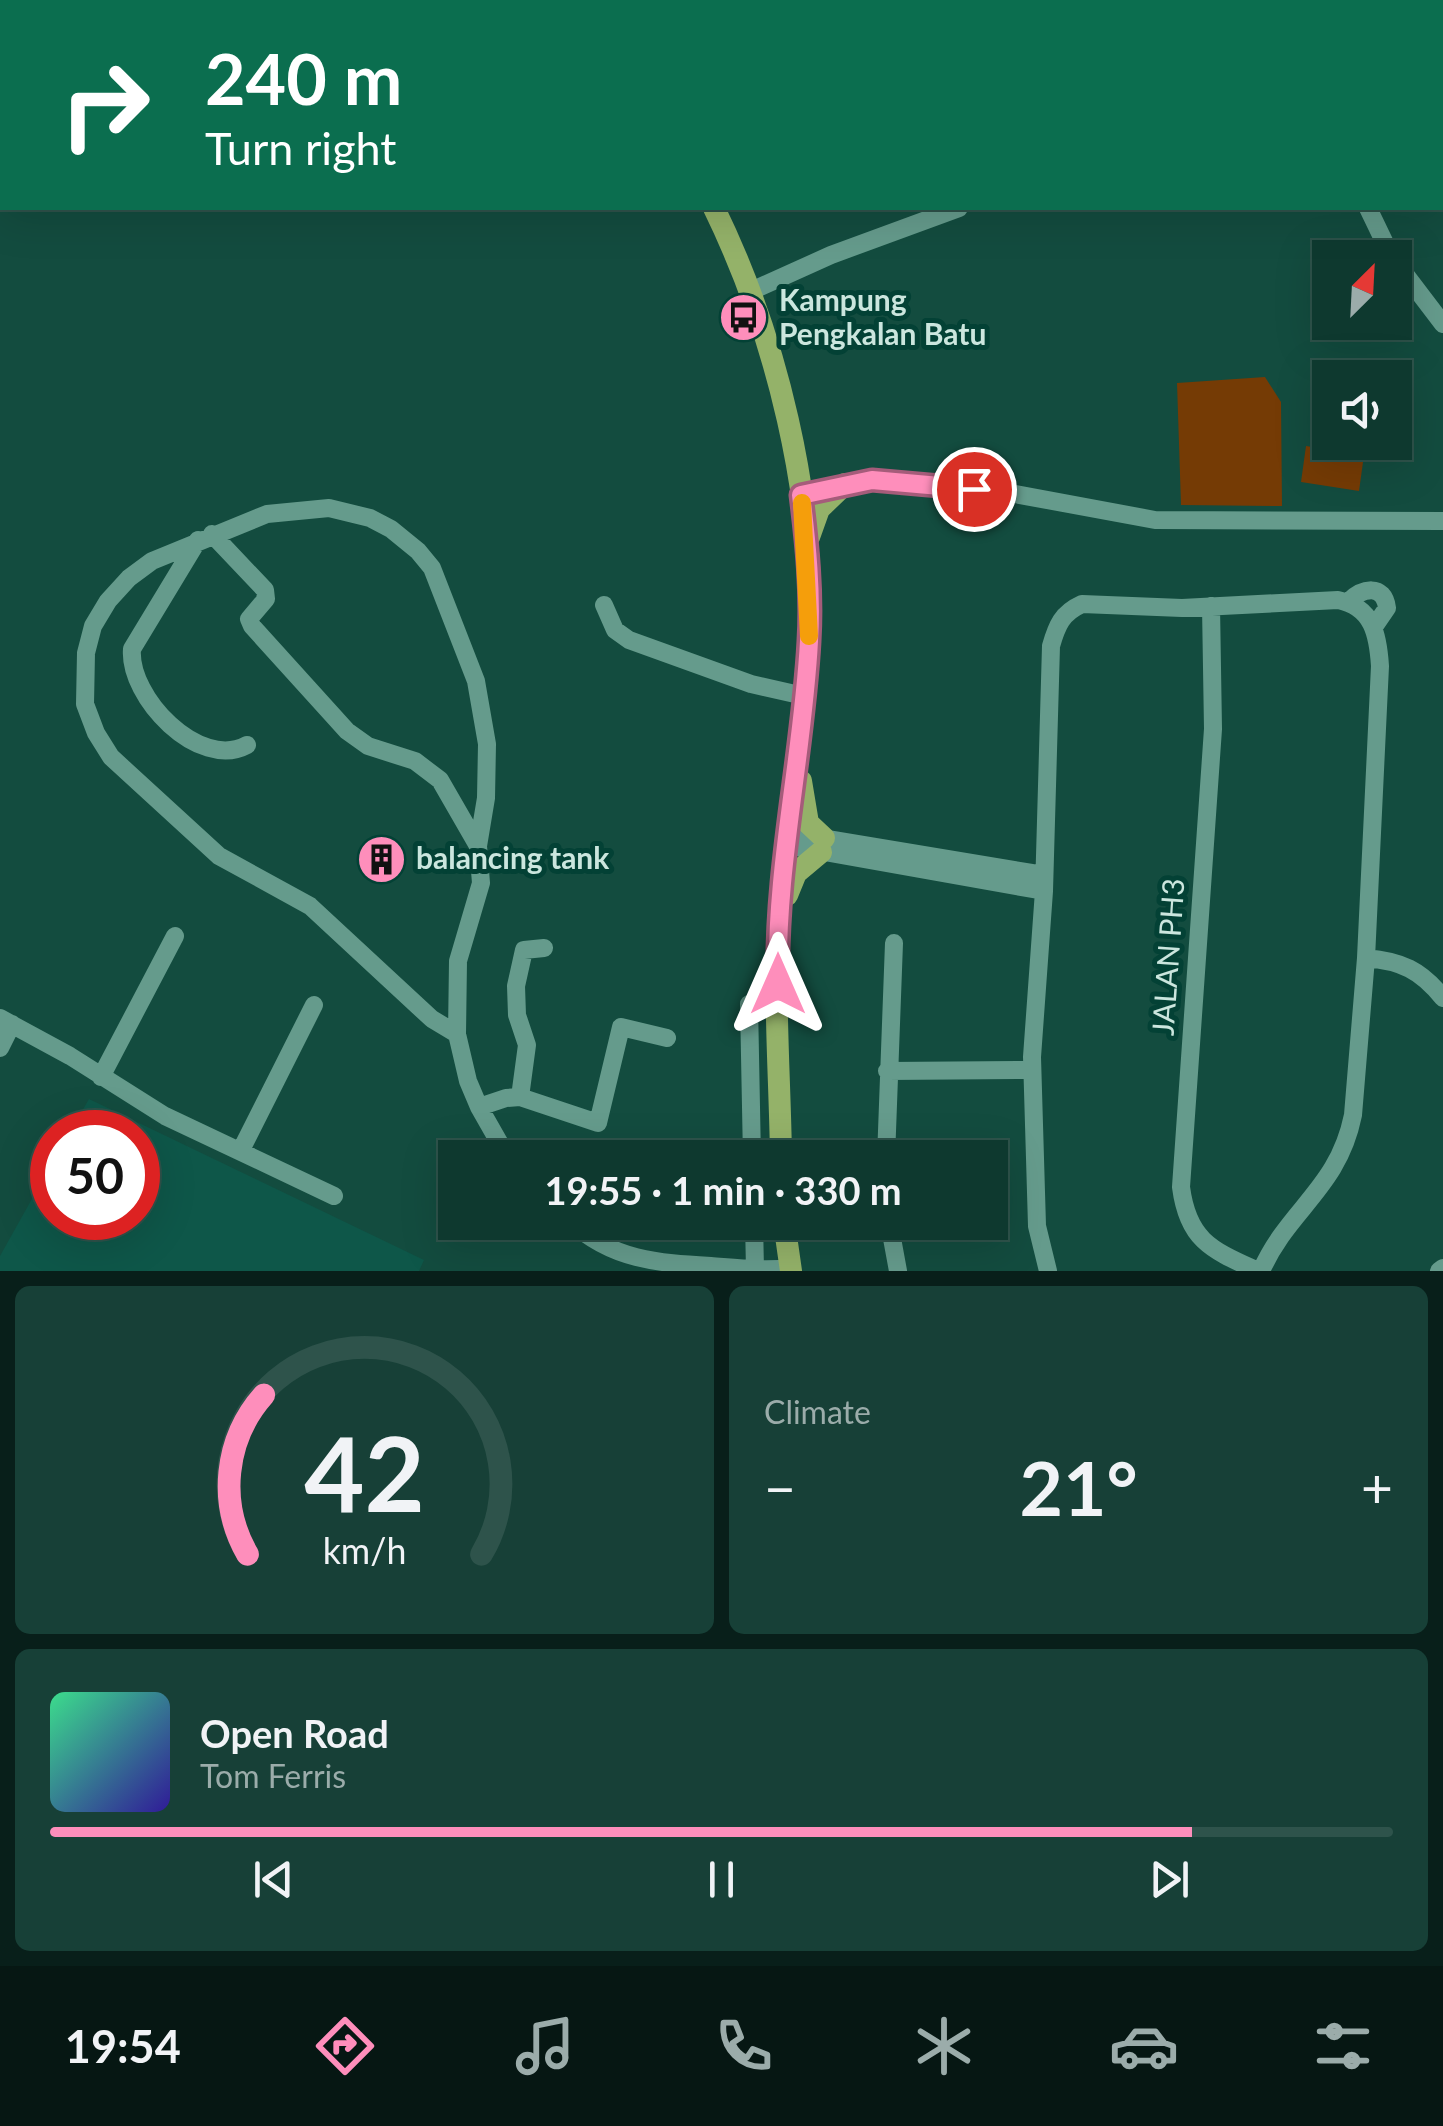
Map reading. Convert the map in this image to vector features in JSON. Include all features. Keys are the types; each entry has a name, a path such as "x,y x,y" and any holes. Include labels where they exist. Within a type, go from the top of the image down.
{"main road":[{"path":"715,210 749,292 774,370 801,495 807,555 810,611 804,696 779,917 781,1140"},
{"path":"807,555 819,509 846,484"},
{"path":"779,917 796,874 823,845 804,811 798,743"},
{"path":"787,1240 791,1269"}],"street":[{"path":"749,292 831,254 953,210"},
{"path":"1369,210 1384,240"},
{"path":"1412,284 1443,324"},
{"path":"801,495 872,480 1004,492 1155,520 1443,521"},
{"path":"457,1034 432,1019 310,906 219,856 111,757 84,704 83,679 94,626 129,578 152,561 205,536 267,514 328,508 370,518 391,529 432,568 483,708 488,774 478,846 481,884 458,962 457,1034 468,1081 498,1140"},
{"path":"205,536 132,649 131,662 149,704 186,737 221,749 237,750 247,745"},
{"path":"205,536 265,590 266,599 249,619 252,626 347,731 368,746 415,761 440,780 478,846"},
{"path":"1048,1271 1037,1226 1032,1070 1044,883 1051,646 1061,618 1082,604 1348,602 1362,610 1374,627 1380,666 1366,958 1349,1136 1328,1179 1285,1230 1260,1271"},
{"path":"604,605 615,630 629,640 732,678 804,696"},
{"name":"JALAN PH3","path":"1211,606 1213,730 1180,1186 1184,1210 1202,1241 1260,1271"},
{"path":"785,838 1044,883"},
{"path":"101,1077 175,936"},
{"path":"886,1140 894,942"},
{"path":"520,1097 527,1045 517,1015 516,986 524,950 544,948"},
{"path":"1366,958 1389,960 1414,969 1443,998"},
{"path":"749,1004 752,1140"},
{"path":"241,1150 314,1005"},
{"path":"0,1048 6,1021 165,1116 334,1196"},
{"path":"479,1107 520,1097 598,1123 621,1026 667,1038"},
{"path":"887,1071 1032,1070"},
{"path":"595,1240 647,1262 791,1269"},
{"path":"754,1240 755,1270"},
{"path":"892,1240 898,1271"}],"shaded area":[{"path":"1265,377 1281,402 1282,506 1181,505 1177,383"},
{"path":"1306,446 1312,447 1312,460 1363,460 1359,491 1301,482"},
{"path":"89,1099 112,1110 83,1110"},
{"path":"160,1133 424,1260 419,1271 0,1271 0,1256 30,1202 30,1240 160,1240"}],"slow traffic":[{"path":"802,503 809,636"}],"place":[{"name":"Kampung Pengkalan Batu","path":"744,318"},
{"name":"balancing tank","path":"381,859"}],"route":[{"path":"778,984 786,832 809,644 801,495 872,480 974,489"}]}
